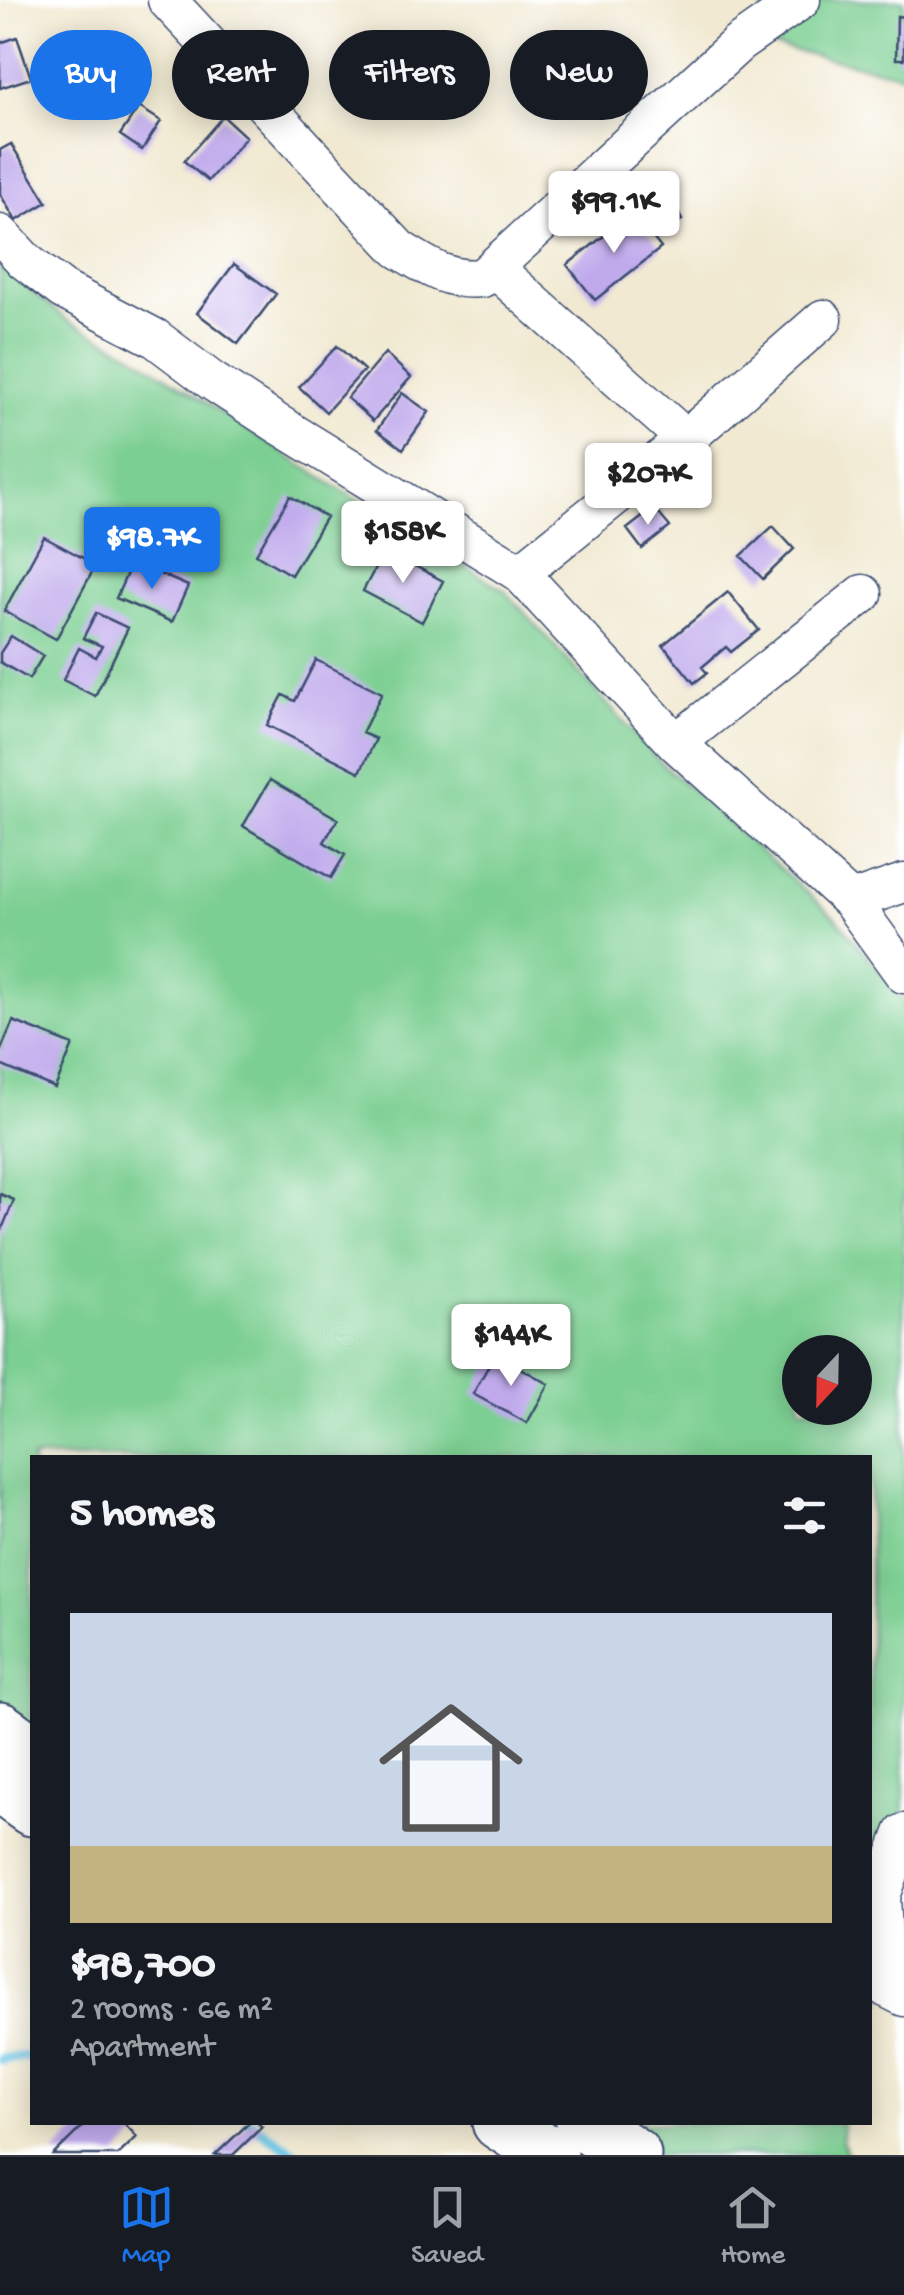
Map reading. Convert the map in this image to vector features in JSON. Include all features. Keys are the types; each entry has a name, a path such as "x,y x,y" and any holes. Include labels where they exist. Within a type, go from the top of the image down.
{"main road":[{"path":"0,1730 30,1751"},
{"path":"0,1785 30,1807"},
{"path":"505,2125 550,2155"},
{"path":"588,2125 633,2155"}],"street":[{"path":"166,0 399,249 432,270 461,280 482,278 738,44 801,0"},
{"path":"0,234 25,261 63,290 155,338 260,412 520,573 676,744 851,901 904,974"},
{"path":"494,268 686,439"},
{"path":"520,573 686,439 823,319"},
{"path":"676,744 863,594"},
{"path":"851,901 904,883"},
{"path":"904,1833 881,1896 886,1988 904,1997"}],"green space":[{"path":"760,0 904,0 904,75 772,46"},
{"path":"0,266 70,322 131,353 309,470 504,590 660,762 837,919 904,1001 904,1956 872,2018 872,1455 30,1455 30,1751 0,1729"},
{"path":"575,2125 842,2125 842,2141 848,2155 621,2155"}],"building":[{"path":"897,16 904,17 904,59 896,59"},
{"path":"17,37 30,78 0,88 0,43"},
{"path":"152,115 161,121 142,150 120,135 130,120 152,120"},
{"path":"220,120 227,120 246,137 208,181 184,161"},
{"path":"11,144 47,202 16,221 0,194 0,150"},
{"path":"670,197 682,220 653,235 641,212"},
{"path":"633,213 661,248 595,300 567,265"},
{"path":"234,264 276,294 238,344 197,313"},
{"path":"337,346 364,370 326,412 299,387"},
{"path":"385,353 411,377 373,421 347,398"},
{"path":"402,393 429,412 403,449 377,430"},
{"path":"290,496 326,517 291,575 256,554"},
{"path":"654,508 670,527 642,549 627,529"},
{"path":"773,526 794,549 763,579 741,556"},
{"path":"44,537 96,565 56,639 4,611"},
{"path":"385,550 443,581 422,622 363,591"},
{"path":"132,562 188,586 172,622 116,598"},
{"path":"728,592 759,630 731,652 726,647 702,667 707,673 694,683 663,645"},
{"path":"96,613 128,628 95,696 63,680 79,648 96,657 102,646 83,638"},
{"path":"11,636 43,656 29,679 0,662 0,653"},
{"path":"316,660 382,693 362,733 376,739 360,772 267,725 283,695 295,701"},
{"path":"270,780 338,819 324,842 345,855 331,878 243,826"},
{"path":"13,1021 73,1045 55,1088 0,1065 0,1052"},
{"path":"0,1194 14,1200 0,1234"},
{"path":"495,1354 549,1384 527,1423 473,1394"},
{"path":"84,2125 126,2125 137,2137 118,2155 53,2155"},
{"path":"247,2125 262,2127 233,2155 215,2155"}],"waterway":[{"path":"0,2059 30,2056"},
{"path":"253,2125 298,2155"}]}
